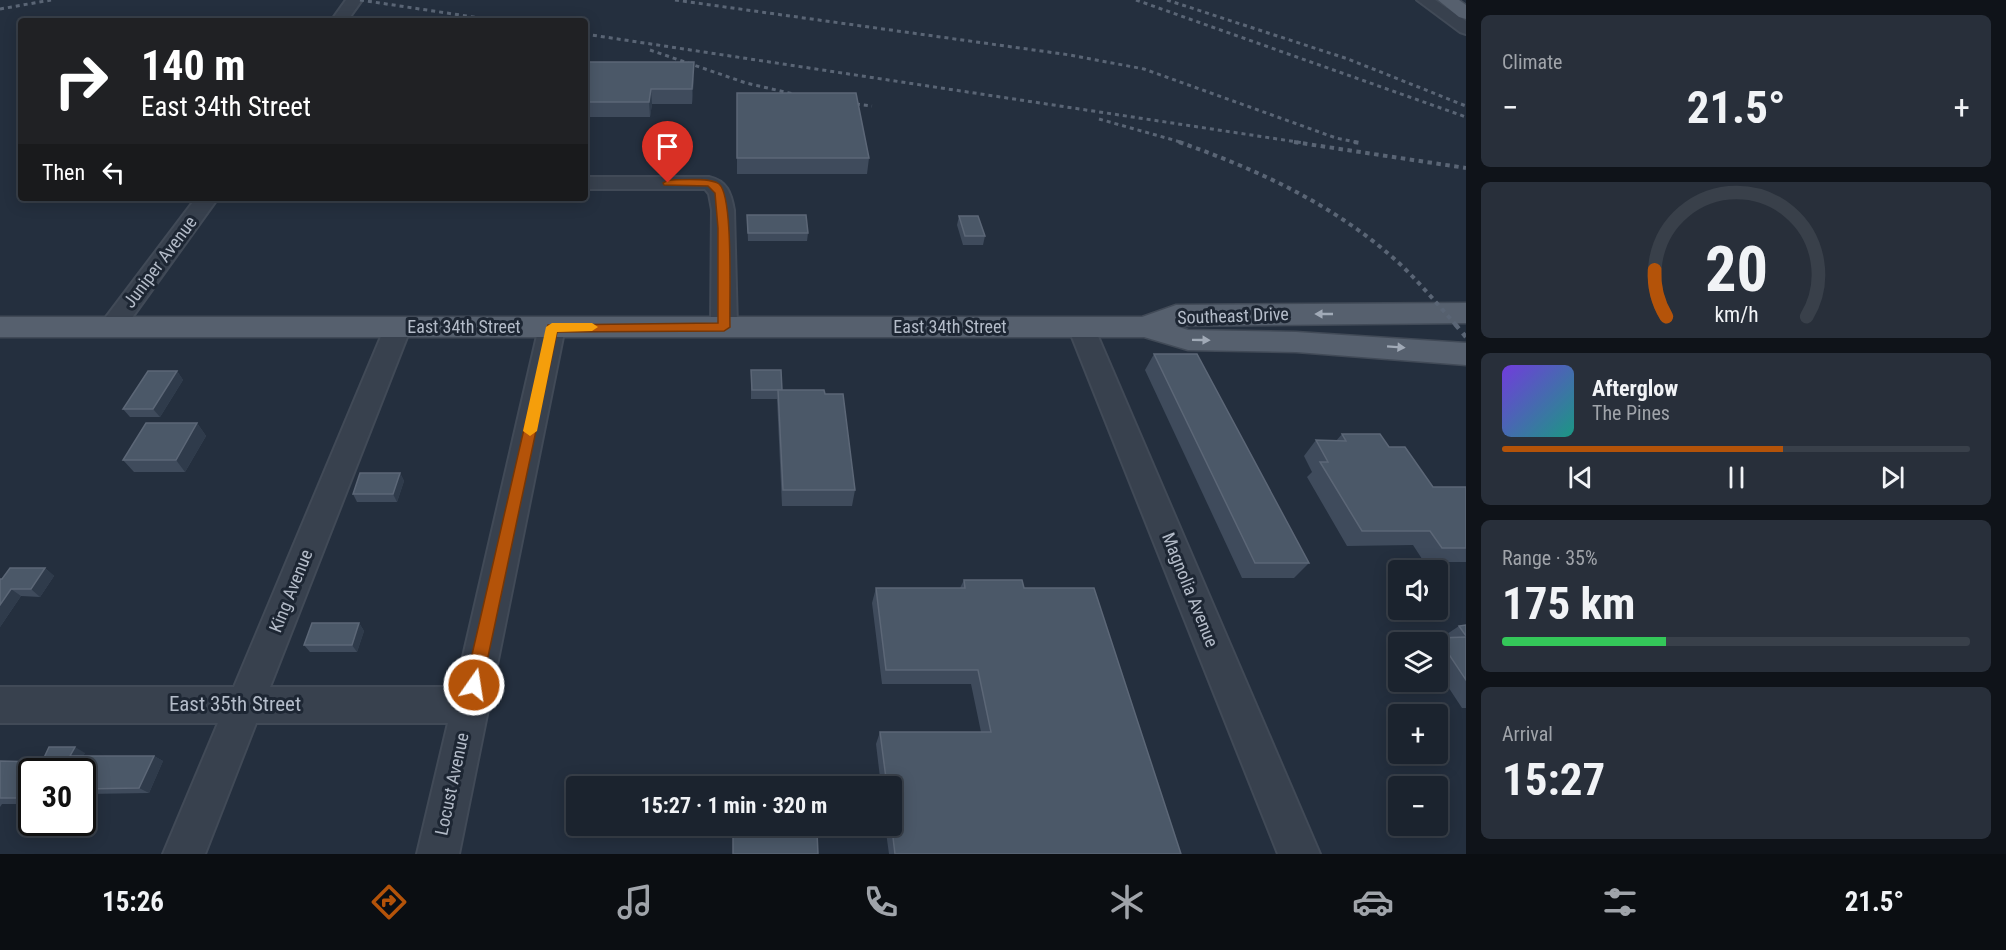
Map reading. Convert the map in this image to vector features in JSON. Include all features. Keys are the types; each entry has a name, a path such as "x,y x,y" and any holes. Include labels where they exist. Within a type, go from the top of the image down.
{"main road":[{"path":"1447,0 1466,14"},
{"name":"Southeast Drive","path":"1145,327 1176,315 1466,313"},
{"name":"East 34th Street","path":"0,327 1145,327"},
{"name":"Southeast Drive","path":"1145,327 1188,340 1296,342 1466,354"}],"street":[{"path":"341,18 354,0"},
{"path":"1425,0 1466,29"},
{"path":"588,183 709,183 715,186 720,193 723,210 724,327"},
{"name":"Juniper Avenue","path":"112,327 205,201"},
{"name":"King Avenue","path":"184,854 398,327"},
{"name":"Locust Avenue","path":"438,854 552,327"},
{"name":"Magnolia Avenue","path":"1081,327 1299,854"},
{"name":"East 35th Street","path":"0,705 469,705"}],"building":[{"path":"588,62 694,62 692,89 651,89 649,102 588,102"},
{"path":"737,93 856,93 869,158 737,158"},
{"path":"747,215 806,215 808,233 748,233"},
{"path":"959,216 978,216 985,236 965,236"},
{"path":"1154,354 1197,354 1309,563 1255,563"},
{"path":"751,370 781,370 782,390 752,390"},
{"path":"148,371 177,371 153,409 123,409"},
{"path":"778,390 824,390 825,394 843,394 855,490 783,490"},
{"path":"146,423 197,423 176,460 123,460"},
{"path":"1342,434 1380,434 1389,447 1405,447 1433,487 1466,487 1466,548 1442,548 1430,531 1362,531 1320,462 1328,462 1316,440 1346,441"},
{"path":"360,473 400,473 393,494 353,494"},
{"path":"10,568 45,568 31,589 11,589 0,605 0,579"},
{"path":"964,580 1022,580 1024,588 1094,588 1181,854 895,854 893,836 902,836 902,776 886,776 880,732 991,732 978,670 886,670 876,588 965,588"},
{"path":"312,623 359,623 352,645 304,645"},
{"path":"1466,625 1466,636 1459,626"},
{"path":"1466,637 1466,680 1448,653 1448,638"},
{"path":"49,747 75,747 70,756 154,756 139,788 96,789 96,758 44,758"},
{"path":"0,761 18,761 18,798 0,798"},
{"path":"733,836 817,836 818,854 733,854"}],"railway":[{"path":"0,9 51,0"},
{"path":"360,0 480,18"},
{"path":"675,0 1070,55 1144,69 1336,138 1360,143 1354,142"},
{"path":"1136,0 1466,117"},
{"path":"1167,0 1348,59 1466,106"},
{"path":"588,34 1304,143"},
{"path":"650,50 746,83 802,96"},
{"path":"840,102 872,106"},
{"path":"1099,119 1184,143"},
{"path":"1179,142 1267,178 1296,192 1350,224 1400,264 1456,325"},
{"path":"1294,142 1466,168"},
{"path":"1455,324 1466,337"}],"slow traffic":[{"path":"530,431 552,327 592,327"}],"route":[{"path":"474,685 552,327 724,327 723,210 720,193 715,186 709,183 668,183"}]}
